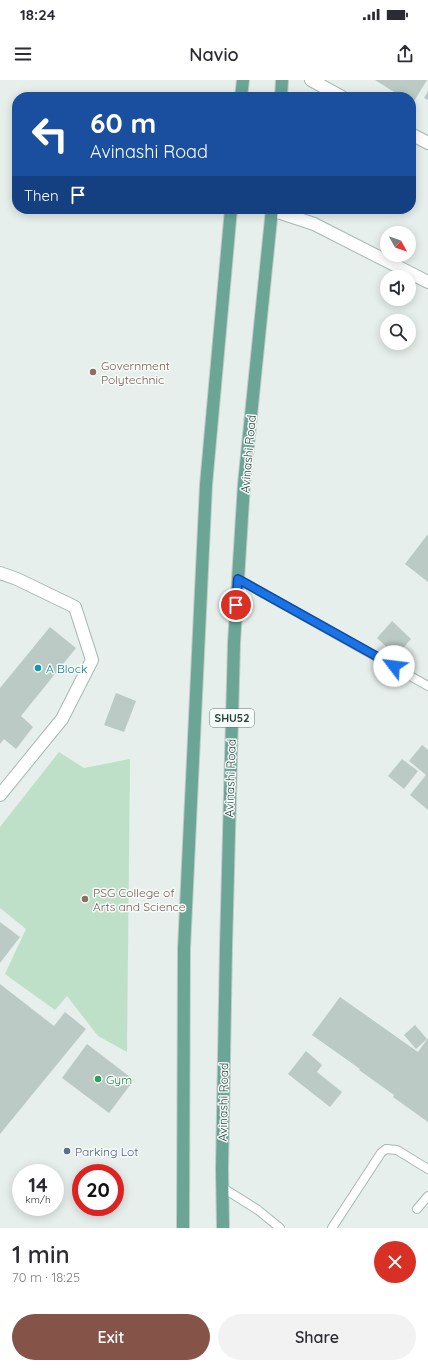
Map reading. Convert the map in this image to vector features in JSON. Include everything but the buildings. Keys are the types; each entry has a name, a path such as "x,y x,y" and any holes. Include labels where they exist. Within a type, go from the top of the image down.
{"main road":[{"path":"242,92 243,80"},
{"path":"281,92 282,80"},
{"name":"SHU52","path":"183,1228 184,949 206,485 231,214"},
{"name":"Avinashi Road","path":"224,1228 223,1188 228,883 234,644 244,484 271,214"}],"street":[{"path":"311,80 333,92"},
{"path":"416,137 428,143"},
{"path":"286,214 314,224 428,282"},
{"path":"0,573 75,606 92,660 62,719 0,795"}],"lane":[{"path":"238,579 428,686"},
{"path":"332,1228 381,1152 386,1149 397,1150 428,1169"},
{"path":"223,1188 258,1210 280,1228"},
{"path":"417,1209 428,1196"}],"green space":[{"path":"59,752 84,768 130,759 127,1052 98,1036 67,996 55,1010 5,974 26,929 0,908 0,827"}],"place":[{"name":"Government Polytechnic","path":"93,372"},
{"name":"A Block","path":"38,668"},
{"name":"PSG College of Arts and Science","path":"85,899"},
{"name":"Gym","path":"98,1079"},
{"name":"Parking Lot","path":"67,1151"}],"route":[{"path":"236,605 238,579 394,666"}]}
